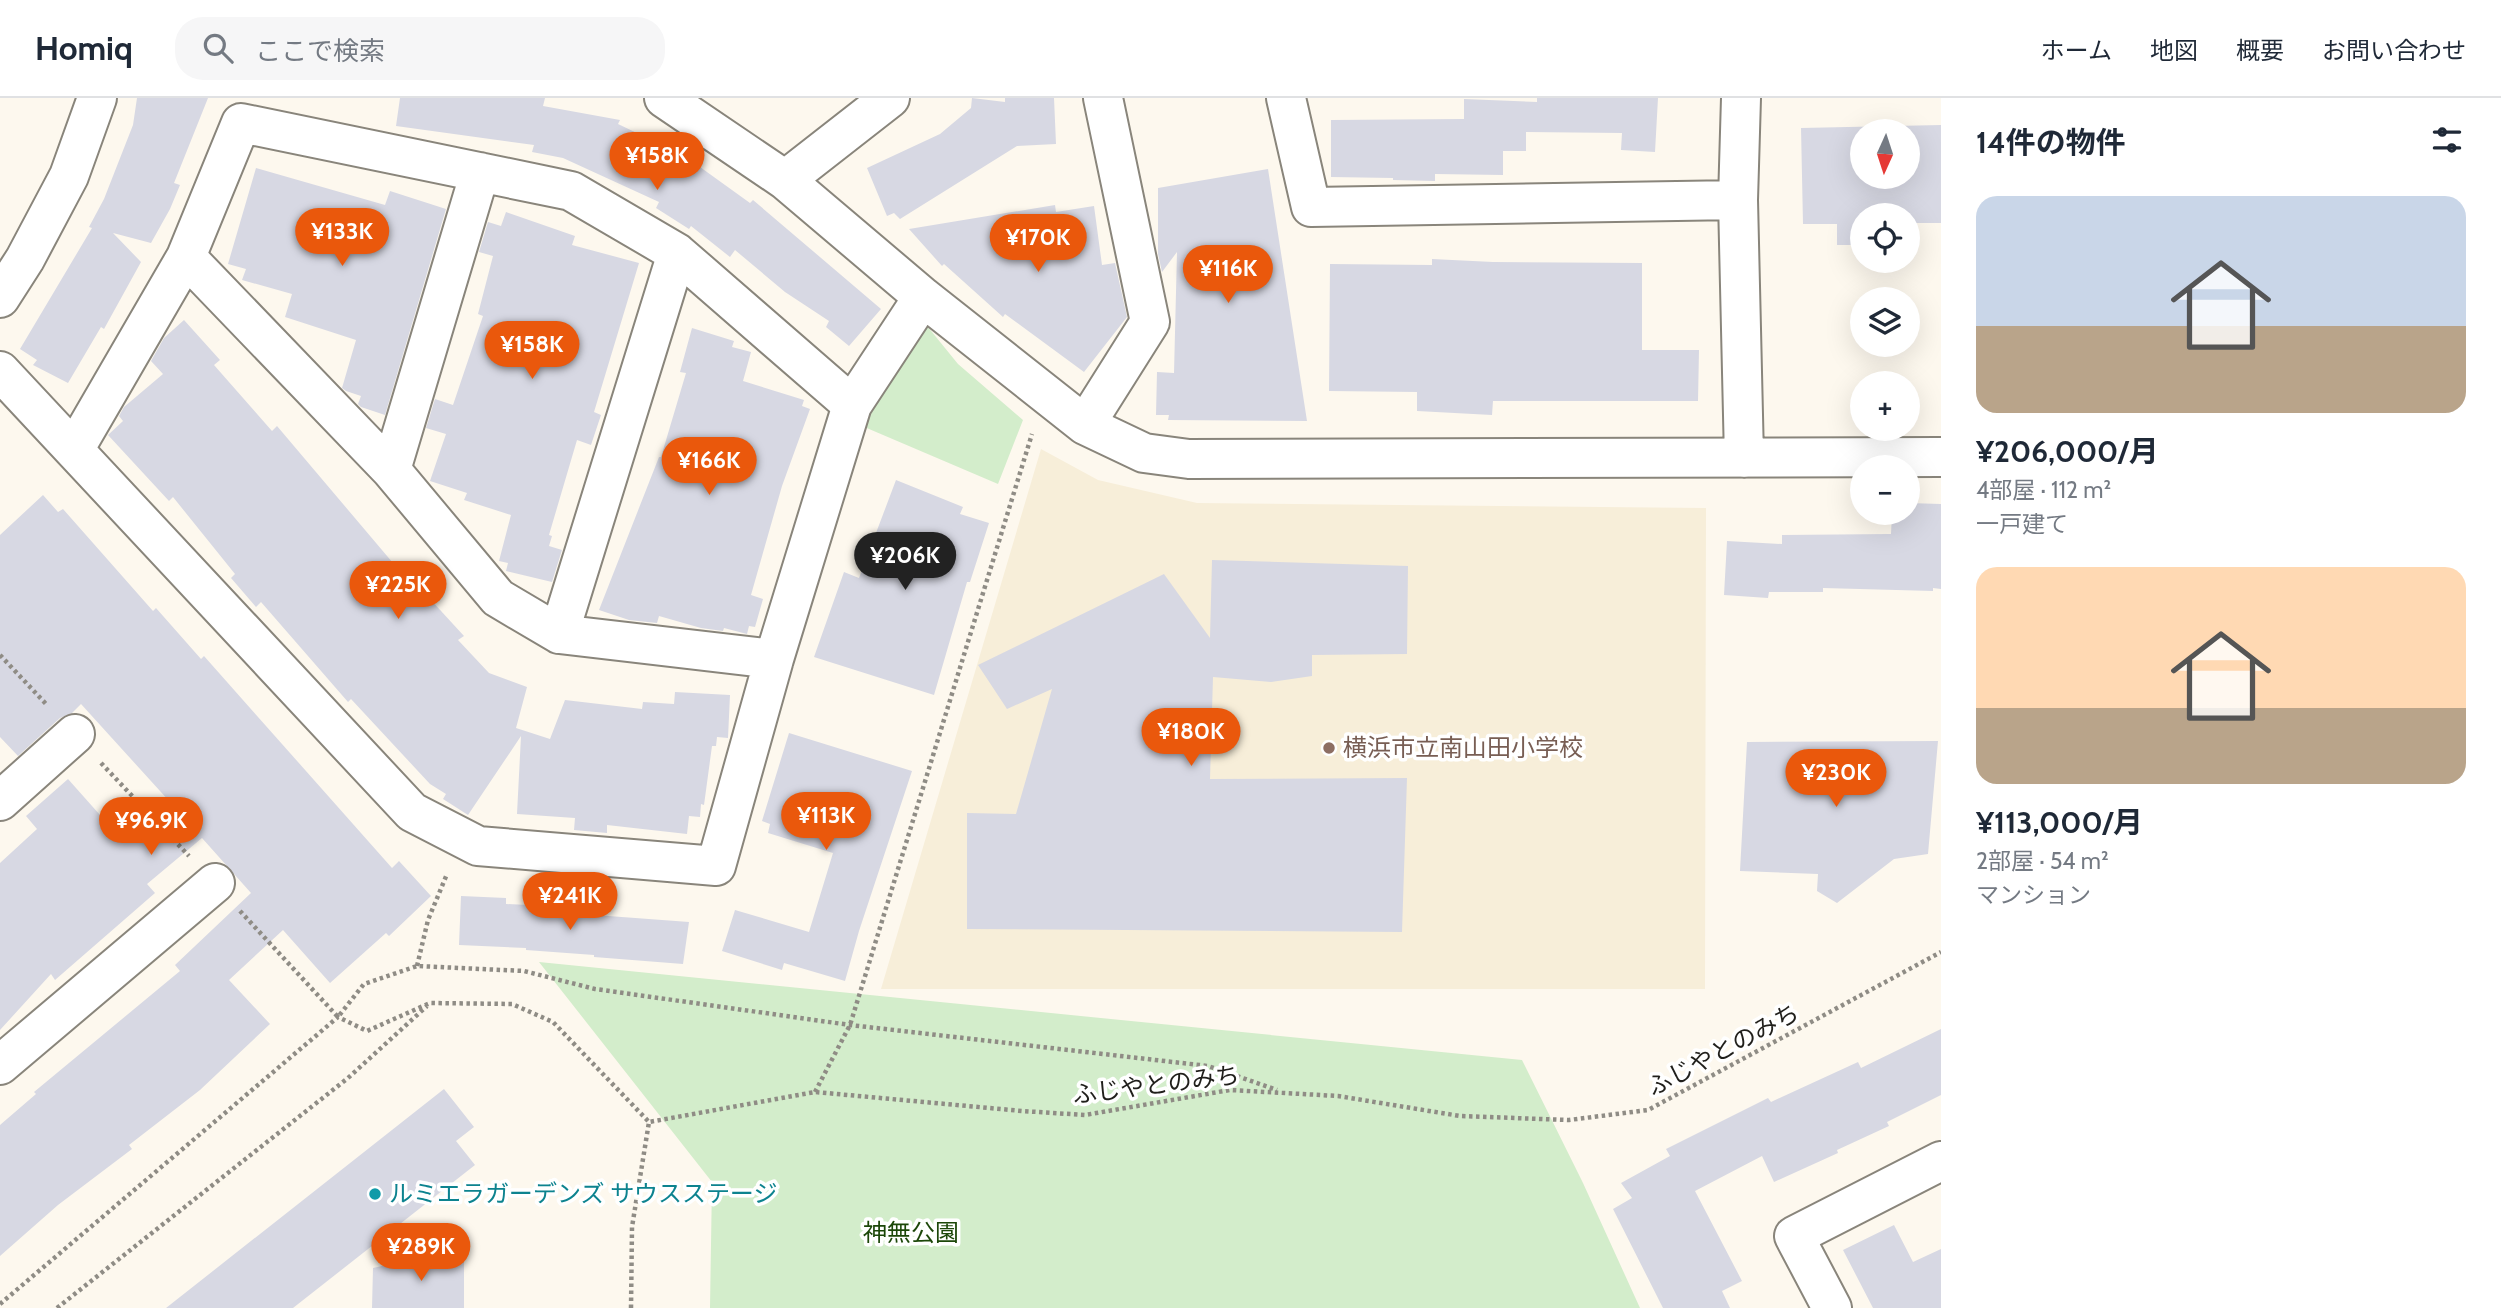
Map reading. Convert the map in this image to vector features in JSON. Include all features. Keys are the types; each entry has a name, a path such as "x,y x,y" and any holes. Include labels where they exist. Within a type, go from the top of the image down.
{"street":[{"path":"0,298 25,259 69,176 97,98"},
{"path":"664,98 785,180 923,297 1085,425 1144,453 1189,459 1941,457"},
{"path":"785,180 890,98"},
{"path":"1085,425 1150,323 1103,98"},
{"path":"1286,98 1311,206 1738,200"},
{"path":"1741,98 1738,200 1744,458"},
{"path":"74,450 186,257 242,123 571,191 677,253 852,405"},
{"path":"391,470 480,172"},
{"path":"559,634 677,253"},
{"path":"186,257 391,470 498,597 559,634 774,659"},
{"path":"0,370 412,812 478,846 716,866 774,659 852,405 923,297"},
{"path":"0,801 75,734"},
{"path":"0,1065 215,883"},
{"path":"1832,1308 1794,1236 1941,1161"}],"path":[{"path":"816,1092 850,1024 1045,393"},
{"path":"0,655 338,1017 367,1031 430,1003 512,1004 553,1022 649,1122 632,1227 631,1308"},
{"path":"417,966 428,920 462,838"},
{"name":"ふじやとのみち","path":"649,1122 816,1092 1085,1115 1230,1090 1338,1096 1460,1116 1569,1120 1648,1110 1941,952"},
{"path":"0,1304 338,1017 364,984 417,966 524,971 595,989 850,1024 1208,1066 1284,1093"},
{"path":"57,1308 348,1078 430,1003"}],"shaded area":[{"name":"横浜市立南山田小学校","path":"1041,449 1098,480 1197,503 1706,508 1705,989 881,989"}],"green space":[{"path":"923,321 958,364 1023,420 998,484 862,426 878,389"},
{"name":"神無公園","path":"539,962 1522,1060 1583,1183 1640,1308 710,1308 712,1182"}],"building":[{"path":"137,98 208,98 174,183 180,185 151,243 113,233 141,262 104,329 101,327 68,383 33,365 37,360 20,349 92,228 89,227 104,199 133,125"},
{"path":"400,98 545,98 543,106 620,120 618,124 641,135 697,172 700,167 750,203 753,200 881,309 849,346 826,327 829,321 785,292 735,250 730,257 691,226 689,229 656,208 659,202 563,158 532,152 534,145 396,126"},
{"path":"972,98 1005,102 1005,98 1054,98 1056,144 1017,146 900,219 894,213 887,216 867,168 940,134 971,108"},
{"path":"1537,98 1658,98 1655,152 1621,150 1622,133 1526,132 1526,151 1503,151 1503,175 1435,174 1435,181 1331,177 1331,120 1464,119 1464,99 1537,102"},
{"path":"1920,125 1941,125 1941,223 1920,223 1920,203 1850,203 1850,245 1837,245 1837,224 1803,224 1801,128 1850,127 1850,189 1920,189"},
{"path":"256,168 385,205 390,191 446,209 385,415 361,407 358,404 361,396 342,388 356,340 285,317 292,294 242,280 246,269 228,264"},
{"path":"1268,169 1307,421 1168,420 1169,415 1156,415 1157,372 1174,373 1177,252 1162,272 1158,254 1158,188"},
{"path":"1055,205 1056,212 1094,206 1102,265 1115,263 1127,317 1084,372 1005,314 1003,317 944,264 942,266 909,229"},
{"path":"506,212 575,236 572,245 639,263 594,412 601,415 591,445 577,440 549,535 552,536 549,546 562,550 552,582 506,571 508,563 499,561 511,515 464,500 467,493 430,481 446,434 426,428 435,399 453,405 483,316 478,314 493,256 479,252 488,222 501,226"},
{"path":"1432,259 1642,263 1642,350 1699,350 1698,401 1493,401 1492,415 1417,411 1417,392 1329,391 1330,264 1432,265"},
{"path":"184,320 220,360 214,365 272,431 277,426 426,602 430,599 464,636 458,640 489,673 527,687 516,728 550,739 565,700 642,709 643,702 674,704 675,692 730,695 728,738 717,737 716,746 712,746 704,805 701,804 700,817 689,816 687,834 607,825 607,833 574,830 575,818 517,814 521,736 468,815 443,799 446,794 430,784 351,699 348,702 261,602 256,607 231,578 235,574 173,497 169,501 108,435 123,421 119,416 124,407 163,374 151,361 164,338"},
{"path":"692,328 734,341 732,347 751,352 743,381 804,400 802,406 810,409 782,486 751,595 763,599 755,627 749,626 747,634 724,628 723,631 701,628 659,616 657,623 629,620 599,610 661,457 686,373 680,372"},
{"path":"896,480 963,507 960,514 989,523 970,582 967,582 934,695 814,657 844,572 859,578"},
{"path":"43,495 58,512 63,509 153,611 156,608 201,659 204,656 392,868 399,861 431,896 389,936 386,933 330,983 283,930 229,980 270,1024 200,1090 129,1145 132,1149 58,1205 0,1256 0,1125 36,1094 34,1092 180,971 175,965 251,893 202,838 147,884 155,893 55,980 51,974 0,1030 0,863 37,829 26,816 68,779 124,842 170,802 81,704 72,713 60,718 18,756 0,737 0,535"},
{"path":"1920,503 1941,504 1941,589 1823,588 1823,592 1769,592 1768,598 1724,595 1727,541 1782,544 1782,535 1891,534 1891,525 1920,525"},
{"path":"1212,560 1408,566 1407,654 1312,655 1312,676 1271,682 1213,677 1210,779 1407,778 1402,932 967,929 967,813 1016,814 1052,689 1007,709 978,665 1164,574 1210,638"},
{"path":"789,733 912,771 845,981 784,963 782,970 722,951 735,910 809,932 833,853 768,833 770,824 762,821"},
{"path":"1938,741 1928,854 1894,859 1837,903 1817,891 1818,874 1740,871 1747,742"},
{"path":"461,896 506,898 506,904 568,907 568,913 689,922 683,964 526,948 459,945"},
{"path":"1941,1029 1941,1095 1887,1122 1889,1126 1837,1150 1838,1153 1774,1182 1762,1156 1695,1191 1742,1281 1722,1291 1730,1308 1663,1308 1613,1209 1632,1198 1621,1183 1670,1156 1666,1149 1768,1098 1771,1102 1858,1062 1861,1068"},
{"name":"ルミエラガーデンズ サウスステージ","path":"444,1089 474,1127 456,1141 475,1165 293,1308 166,1308"},
{"path":"1894,1225 1913,1262 1941,1249 1941,1308 1873,1308 1843,1250"},
{"path":"464,1248 464,1308 372,1308 373,1268"}],"place":[{"name":"横浜市立南山田小学校","path":"1329,748"},
{"name":"ルミエラガーデンズ サウスステージ","path":"375,1194"}]}
